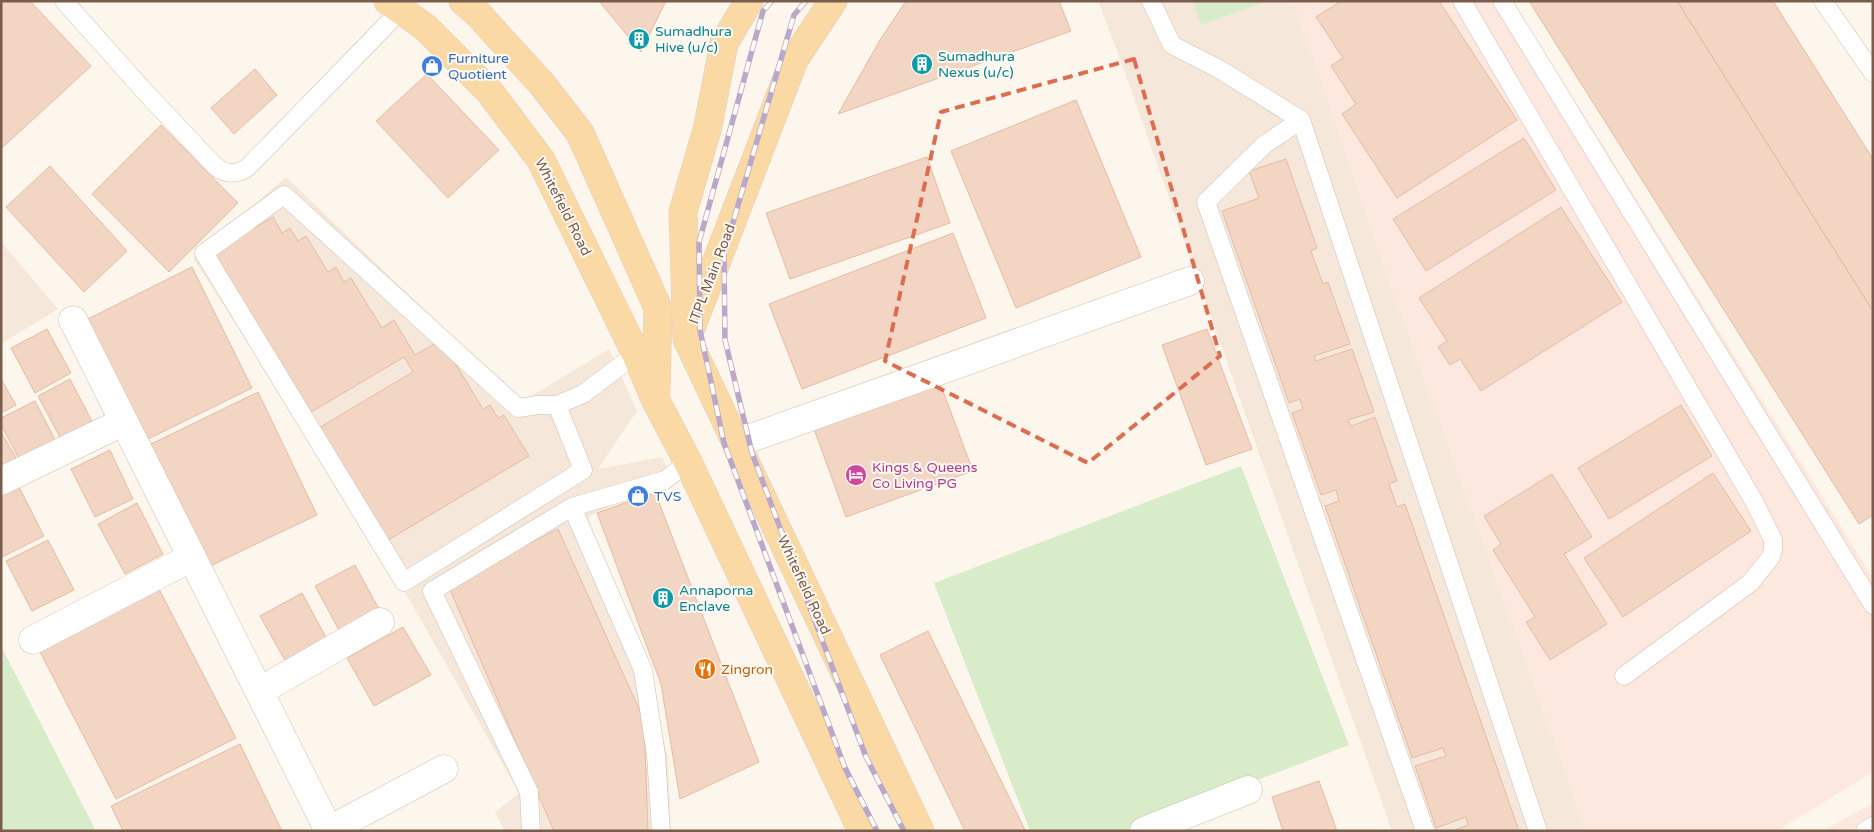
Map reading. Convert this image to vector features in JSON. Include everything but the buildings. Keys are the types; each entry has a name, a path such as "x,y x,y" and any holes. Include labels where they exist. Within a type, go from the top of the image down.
{"main road":[{"name":"Whitefield Road","path":"463,1 477,13 541,83 580,133 658,308 655,399"},
{"name":"ITPL Main Road","path":"687,339 683,212 708,126 724,43 750,1"},
{"name":"ITPL Main Road","path":"687,339 794,60 833,1"},
{"name":"Whitefield Road","path":"394,6 425,27 489,91 541,160 636,354 655,399 688,462 862,831"},
{"name":"Whitefield Road","path":"687,339 920,831"}],"street":[{"path":"737,443 1190,281"},
{"path":"73,320 329,830 444,769"},
{"path":"1,481 123,422"},
{"path":"33,640 192,557"},
{"path":"260,691 380,622"},
{"path":"1144,831 1248,790"}],"lane":[{"path":"64,1 146,93 220,171 237,174 248,168 394,6"},
{"path":"1151,1 1172,45 1219,69 1301,120 1538,831"},
{"path":"1462,1 1750,495 1773,540 1771,557 1750,583 1624,676"},
{"path":"1502,1 1873,605"},
{"path":"1823,1 1873,73"},
{"path":"1301,120 1264,145 1206,202 1425,831"},
{"path":"557,405 583,470 404,582 204,253 284,196 518,408 557,405 584,394 636,354"},
{"path":"531,831 529,792 432,591 572,507 666,480 688,462"},
{"path":"572,507 643,670 656,755 661,831"},
{"path":"1865,831 1873,826"}],"highlighted area":[{"path":"1134,59 1220,356 1088,463 885,361 941,112"}],"shaded area":[{"path":"1098,1 1294,1 1392,287 1587,831 1392,831"},
{"path":"1294,1 1513,1 1873,578 1873,772 1777,831 1587,831 1392,287"},
{"path":"286,177 451,335 518,404 609,349 637,411 598,469 662,457 671,477 588,517 652,693 668,757 671,831 505,831 495,812 519,793 409,599 306,432 193,258"},
{"path":"1,242 58,309 1,344"},
{"path":"1873,803 1873,831 1822,831"}],"green space":[{"path":"1193,1 1268,1 1201,25"},
{"path":"1241,466 1349,745 1124,831 1030,831 934,583"},
{"path":"1,646 96,831 1,831"}],"railway":[{"path":"772,1 763,11 699,242 700,330 724,443 845,768 877,831"},
{"path":"806,1 794,15 724,253 725,340 752,453 866,757 904,831"}],"place":[{"name":"Sumadhura Hive (u/c)","path":"639,39"},
{"name":"Sumadhura Nexus (u/c)","path":"922,64"},
{"name":"Furniture Quotient","path":"432,66"},
{"name":"Kings & Queens Co Living PG","path":"856,475"},
{"name":"TVS","path":"638,496"},
{"name":"Annaporna Enclave","path":"663,598"},
{"name":"Zingron","path":"705,669"}]}
